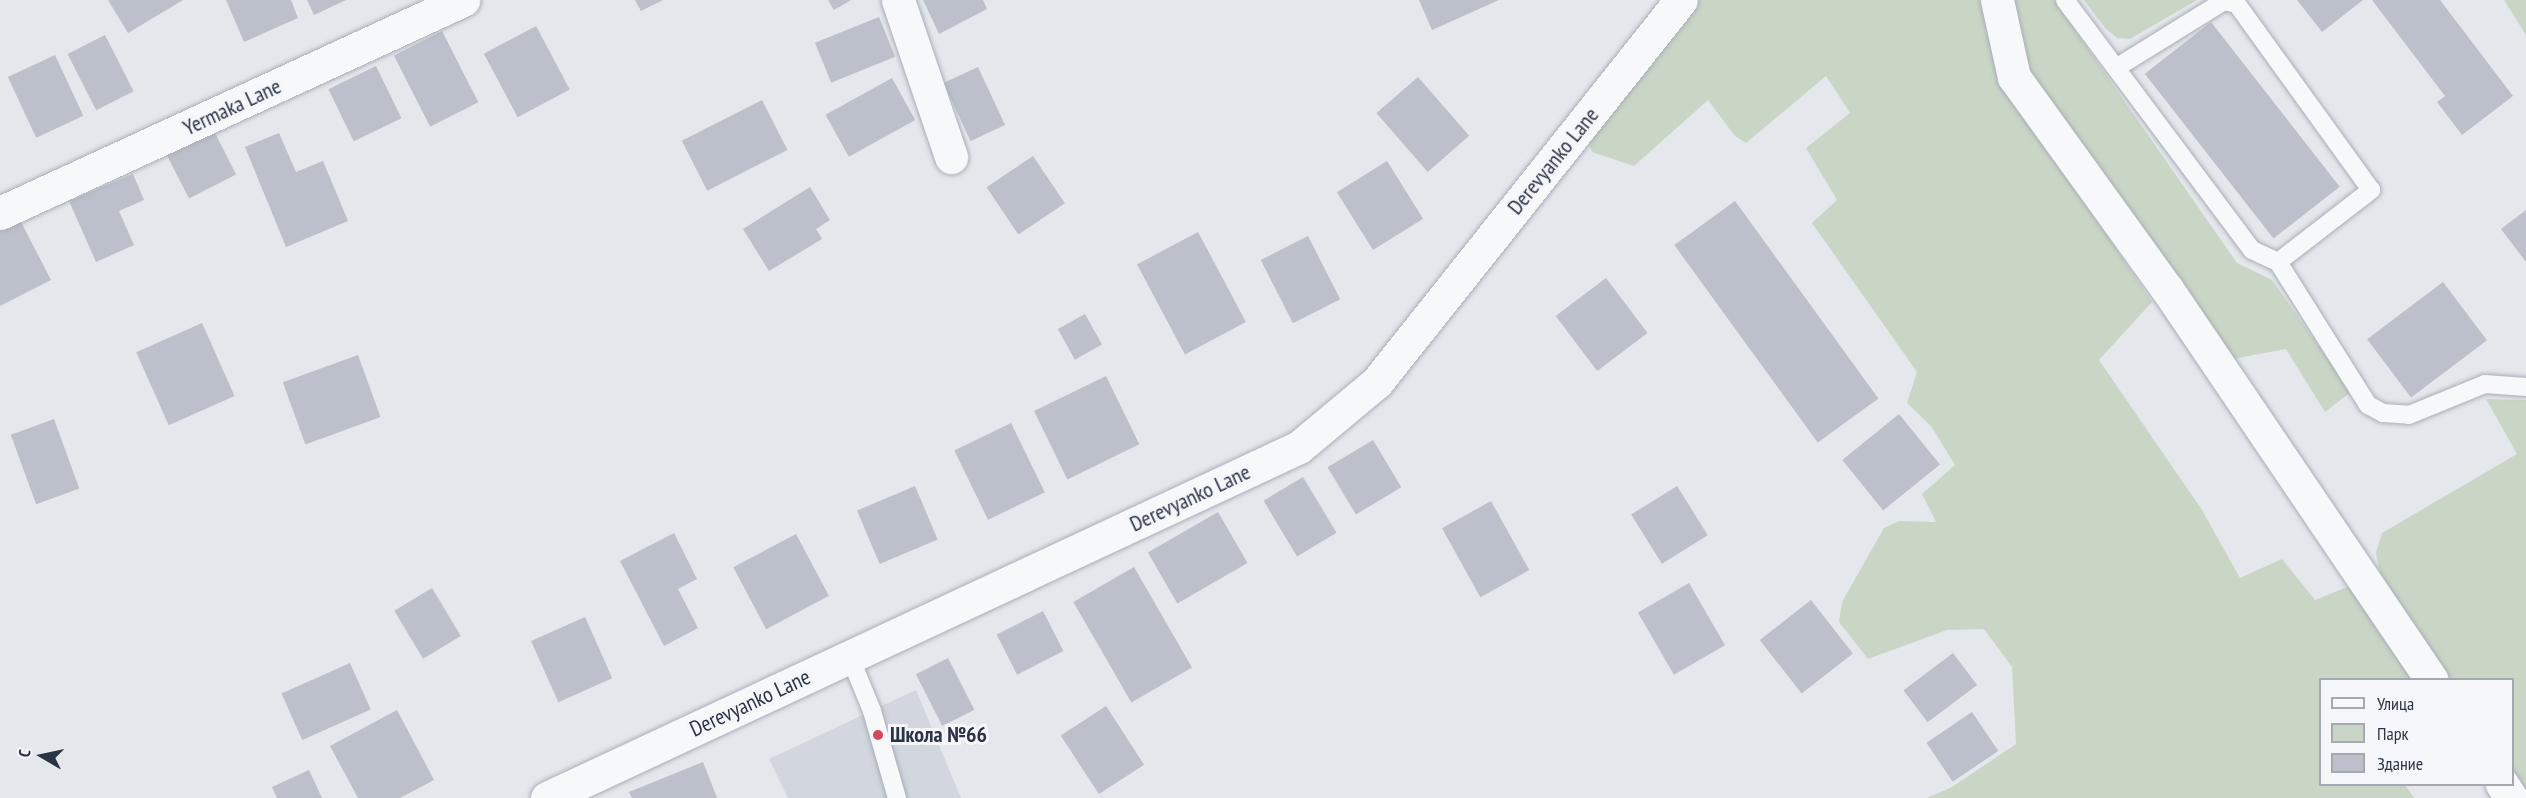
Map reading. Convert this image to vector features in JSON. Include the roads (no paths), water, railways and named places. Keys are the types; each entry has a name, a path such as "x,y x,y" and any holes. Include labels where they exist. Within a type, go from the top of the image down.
{"street":[{"name":"Yermaka Lane","path":"0,213 463,0"},
{"path":"898,0 951,157"},
{"name":"Derevyanko Lane","path":"547,798 1299,447 1377,382 1681,0"},
{"path":"1997,0 2014,77 2167,289 2431,678"}],"lane":[{"path":"2065,0 2252,250 2278,262 2368,405 2383,413 2409,415 2485,384 2526,387"},
{"path":"2116,68 2224,1 2237,4 2248,15 2371,190 2278,262"},
{"path":"850,657 872,711 897,798"}],"place":[{"name":"Школа №66","path":"878,735"}]}
